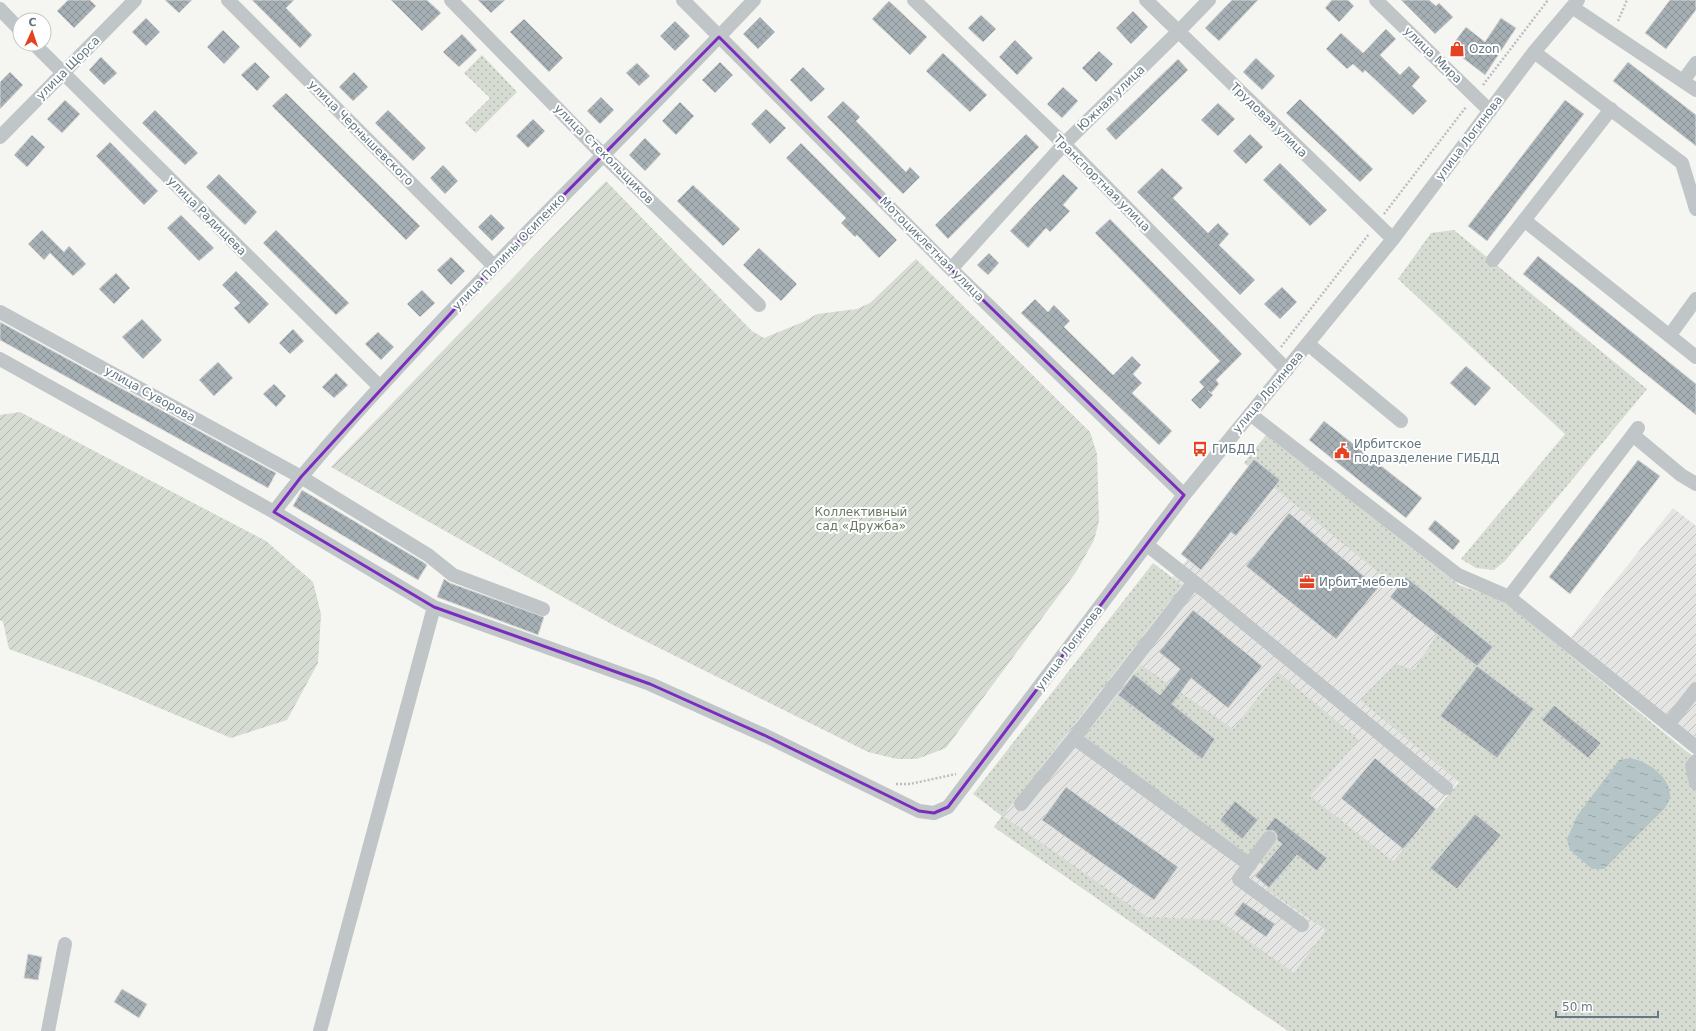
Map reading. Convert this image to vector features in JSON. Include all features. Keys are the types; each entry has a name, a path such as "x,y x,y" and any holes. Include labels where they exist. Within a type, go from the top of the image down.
{"street":[{"name":"улица Щорса","path":"0,137 135,0"},
{"name":"улица Чернышевского","path":"228,0 494,266"},
{"name":"улица Стекольщиков","path":"451,0 603,155 759,305"},
{"name":"Мотоциклетная улица","path":"683,0 951,268 1184,495"},
{"name":"улица Полины Осипенко","path":"274,512 301,477 380,388 494,266 754,0"},
{"name":"Транспортная улица","path":"914,0 1064,144 1287,370"},
{"name":"Трудовая улица","path":"1146,0 1393,239"},
{"name":"Южная улица","path":"951,268 1064,144 1209,0"},
{"name":"улица Мира","path":"1376,0 1490,111"},
{"path":"1575,3 1612,34 1696,90"},
{"name":"улица Логинова","path":"434,607 650,684 766,736 918,811 934,813 948,807 1184,495 1393,239 1534,52 1575,3"},
{"path":"0,9 12,22"},
{"name":"улица Радищева","path":"42,52 380,388"},
{"path":"1534,52 1682,163 1696,209"},
{"path":"1683,81 1696,63"},
{"path":"1493,260 1611,109"},
{"path":"1524,220 1696,357"},
{"path":"1670,335 1696,299"},
{"name":"улица Суворова","path":"0,312 301,477 428,555 453,575 543,609"},
{"path":"1308,344 1402,421"},
{"path":"0,359 274,512 434,607 320,1031"},
{"path":"1250,414 1458,575 1509,597 1696,748"},
{"path":"1509,597 1635,431 1681,475 1696,484"},
{"path":"1147,544 1446,788"},
{"path":"1021,804 1074,738 1194,582"},
{"path":"1668,725 1696,689"},
{"path":"1074,738 1250,865"},
{"path":"1696,761 1692,766 1696,784"},
{"path":"1269,838 1239,879 1302,925"},
{"path":"48,1031 65,944"}],"path":[{"path":"1273,357 1548,0"},
{"path":"1612,34 1627,0"},
{"path":"895,784 910,784 960,772"}],"highlighted area":[{"path":"719,37 951,269 1184,495 948,807 934,813 919,811 766,736 650,684 434,607 274,512 301,477 494,266"}],"shaded area":[{"path":"1261,464 1493,647 1484,749 1266,1016 994,827 1002,816 993,809"},
{"path":"1673,508 1696,526 1696,740 1571,637"}],"green space":[{"path":"482,55 517,92 476,133 465,123 490,98 464,73"},
{"name":"Коллективный сад «Дружба»","path":"606,181 752,331 764,338 803,322 817,314 857,309 870,303 916,259 1090,432 1097,454 1099,521 1094,540 1076,572 946,748 917,759 897,759 868,752 613,625 331,467"},
{"path":"1454,230 1647,389 1505,561 1494,570 1476,568 1461,559 1565,434 1398,279 1431,233"},
{"path":"20,412 266,541 313,582 321,614 318,663 287,720 231,738 88,678 9,649 3,622 0,620 0,415"},
{"path":"1266,435 1459,585 1504,601 1696,759 1696,1031 1288,1031 994,827 1002,816 973,794 1153,563 1182,585 1003,816 1147,917 1219,920 1294,973 1326,930 1266,889 1276,874 1082,740 1141,665 1233,729 1278,672 1359,740 1310,796 1393,861 1459,782 1360,700 1396,664 1414,670 1443,625 1244,463"}],"water":[{"path":"1630,758 1643,762 1662,776 1669,789 1670,799 1665,808 1604,869 1592,869 1570,850 1567,839 1577,816 1619,760"}],"building":[{"path":"68,0 90,0 96,6 74,28 57,11"},
{"path":"165,0 192,0 179,13"},
{"path":"252,0 294,0 286,8 312,35 300,48"},
{"path":"391,0 427,0 441,13 422,31"},
{"path":"478,0 505,0 491,13"},
{"path":"1232,0 1258,0 1219,41 1205,28"},
{"path":"1332,0 1348,0 1354,6 1339,22 1325,8"},
{"path":"1401,0 1429,0 1436,6 1439,3 1453,17 1435,34"},
{"path":"1670,0 1696,0 1696,10 1666,49 1645,33"},
{"path":"889,1 927,37 910,55 872,19"},
{"path":"1133,11 1148,27 1131,44 1116,28"},
{"path":"981,15 996,29 983,42 968,28"},
{"path":"760,17 775,32 758,49 743,34"},
{"path":"146,18 160,32 146,46 132,32"},
{"path":"1501,18 1516,28 1485,75 1450,48 1466,27 1485,42"},
{"path":"524,19 563,58 549,72 510,32"},
{"path":"675,21 690,36 675,51 660,36"},
{"path":"1386,29 1396,39 1380,55 1400,75 1409,66 1420,77 1412,86 1427,101 1413,115 1365,70 1363,73 1353,64 1347,69 1326,49 1341,33 1363,53"},
{"path":"223,30 240,47 224,64 207,47"},
{"path":"462,34 477,50 459,67 443,52"},
{"path":"1015,40 1033,58 1017,75 999,57"},
{"path":"1099,51 1113,64 1096,82 1082,68"},
{"path":"943,53 987,95 970,112 926,71"},
{"path":"101,57 117,73 104,85 89,70"},
{"path":"1256,58 1275,76 1262,90 1243,72"},
{"path":"1178,59 1188,70 1116,140 1106,129"},
{"path":"255,62 270,77 257,91 241,75"},
{"path":"720,62 733,75 715,93 702,80"},
{"path":"1628,62 1696,115 1696,146 1613,81"},
{"path":"637,63 650,76 639,86 626,73"},
{"path":"803,67 825,89 811,102 790,80"},
{"path":"10,72 23,85 0,109 0,82"},
{"path":"354,72 368,87 353,101 339,87"},
{"path":"1063,87 1078,101 1062,118 1047,104"},
{"path":"286,93 420,226 406,240 272,106"},
{"path":"601,97 614,110 600,124 587,111"},
{"path":"1300,99 1373,169 1360,182 1286,113"},
{"path":"65,100 80,114 62,133 47,119"},
{"path":"1565,100 1584,114 1487,241 1468,226"},
{"path":"843,101 860,117 856,121 906,172 910,167 920,177 903,194 827,117"},
{"path":"680,102 694,116 676,135 662,121"},
{"path":"1218,103 1235,119 1218,136 1201,120"},
{"path":"766,109 786,128 770,144 751,124"},
{"path":"155,110 198,153 185,165 142,123"},
{"path":"388,110 426,148 413,161 375,123"},
{"path":"533,119 545,131 528,148 516,136"},
{"path":"1026,134 1039,147 948,239 935,225"},
{"path":"1250,134 1263,147 1246,164 1233,151"},
{"path":"32,135 45,147 27,167 14,155"},
{"path":"645,138 661,154 645,171 629,155"},
{"path":"110,142 158,191 144,205 96,156"},
{"path":"801,143 897,240 879,258 857,235 855,237 841,223 846,218 786,158"},
{"path":"1280,163 1327,210 1310,226 1263,180"},
{"path":"443,165 458,181 445,194 430,178"},
{"path":"1162,168 1183,188 1173,198 1208,233 1218,223 1229,234 1219,245 1255,280 1240,295 1137,192"},
{"path":"219,174 257,212 245,225 206,187"},
{"path":"1063,174 1078,188 1063,205 1070,211 1050,232 1046,228 1028,248 1010,231"},
{"path":"693,185 740,229 723,246 677,201"},
{"path":"491,214 505,228 492,241 478,227"},
{"path":"181,215 214,248 199,261 167,228"},
{"path":"1110,219 1242,354 1216,380 1219,384 1211,393 1208,391 1213,395 1200,409 1191,400 1204,387 1199,382 1220,361 1095,233"},
{"path":"42,230 64,252 69,246 86,264 73,276 50,253 44,260 28,244"},
{"path":"276,230 349,303 336,315 263,243"},
{"path":"759,248 797,284 781,301 743,265"},
{"path":"989,253 999,263 988,275 977,265"},
{"path":"1538,256 1696,384 1696,415 1523,274"},
{"path":"451,257 465,271 451,285 437,270"},
{"path":"236,271 269,304 249,324 234,308 240,303 222,285"},
{"path":"116,273 130,288 114,304 99,289"},
{"path":"1282,287 1297,302 1280,319 1264,304"},
{"path":"422,290 435,303 420,317 407,304"},
{"path":"1035,299 1048,312 1054,305 1070,321 1064,327 1113,375 1132,356 1141,365 1133,374 1142,383 1132,393 1172,431 1159,445 1021,313"},
{"path":"142,319 162,340 143,359 122,337"},
{"path":"0,322 276,473 268,488 0,340"},
{"path":"293,329 304,341 290,354 279,343"},
{"path":"378,332 394,347 381,360 365,344"},
{"path":"218,362 233,378 214,396 199,380"},
{"path":"1466,366 1491,388 1475,406 1450,383"},
{"path":"336,373 348,385 334,398 322,387"},
{"path":"274,384 286,396 276,407 263,394"},
{"path":"1324,421 1422,498 1406,518 1309,440"},
{"path":"1254,459 1280,480 1236,536 1231,532 1201,570 1181,554"},
{"path":"1638,460 1660,476 1570,594 1549,577"},
{"path":"302,490 427,565 418,580 293,506"},
{"path":"1289,513 1378,588 1336,639 1246,566"},
{"path":"1435,520 1460,541 1453,550 1428,529"},
{"path":"1406,577 1493,647 1477,666 1390,597"},
{"path":"444,579 450,583 544,617 538,635 437,597"},
{"path":"1193,610 1262,666 1228,708 1191,678 1172,704 1215,739 1202,759 1118,695 1134,674 1160,695 1180,669 1159,652"},
{"path":"1477,666 1534,709 1497,758 1440,716"},
{"path":"1554,705 1601,743 1588,758 1542,720"},
{"path":"1375,758 1436,809 1403,849 1341,798"},
{"path":"1066,787 1178,867 1154,900 1042,820"},
{"path":"1235,801 1258,820 1242,839 1220,820"},
{"path":"1475,814 1501,835 1457,889 1430,868"},
{"path":"1275,817 1327,858 1317,871 1297,855 1269,888 1255,876 1282,844 1277,840 1277,835 1274,831 1265,830"},
{"path":"1243,902 1275,924 1266,937 1234,914"},
{"path":"28,954 42,957 38,980 24,978"},
{"path":"122,989 147,1004 139,1018 114,1002"}],"place":[{"name":"Ozon","path":"1457,49"},
{"name":"ГИБДД","path":"1200,449"},
{"name":"Ирбитское подразделение ГИБДД","path":"1342,451"},
{"name":"Ирбит-мебель","path":"1307,582"}]}
